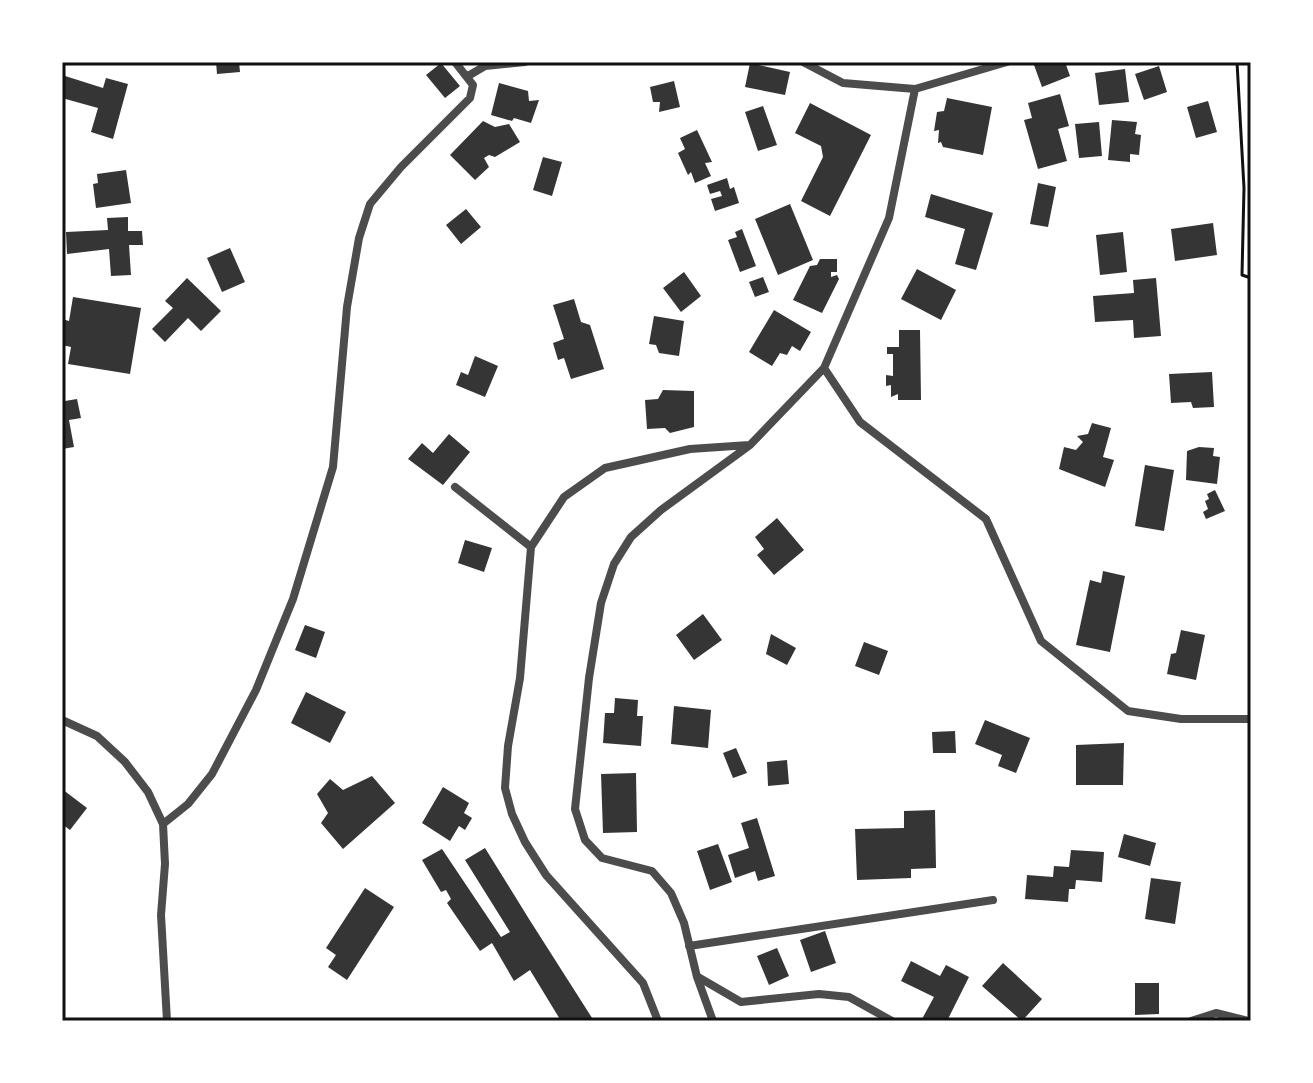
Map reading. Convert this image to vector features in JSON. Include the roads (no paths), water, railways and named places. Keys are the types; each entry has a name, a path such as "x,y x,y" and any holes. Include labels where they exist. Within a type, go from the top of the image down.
{"street":[{"path":"163,824 188,804 212,774 256,690 293,599 333,467 347,307 359,238 370,204 401,167 470,98 473,85 455,62"},
{"path":"468,76 485,66 525,62"},
{"path":"803,62 843,83 915,89 1007,62"},
{"path":"713,1021 697,977 684,923 671,893 652,871 602,858 585,840 575,809 585,705 601,603 614,564 631,537 661,510 750,445 824,368 889,218 915,89"},
{"path":"824,368 860,422 986,519 1041,641 1128,711 1181,719 1251,719"},
{"path":"658,1021 643,983 546,875 525,842 505,788 508,746 520,678 531,547 564,497 605,468 690,449 750,445"},
{"path":"455,487 531,547"},
{"path":"62,720 97,736 125,762 148,792 163,824 165,864 161,915 167,1021"},
{"path":"689,946 993,900"},
{"path":"697,977 741,1002 819,994 849,997 892,1021"},
{"path":"1191,1021 1216,1013 1248,1021"}]}
